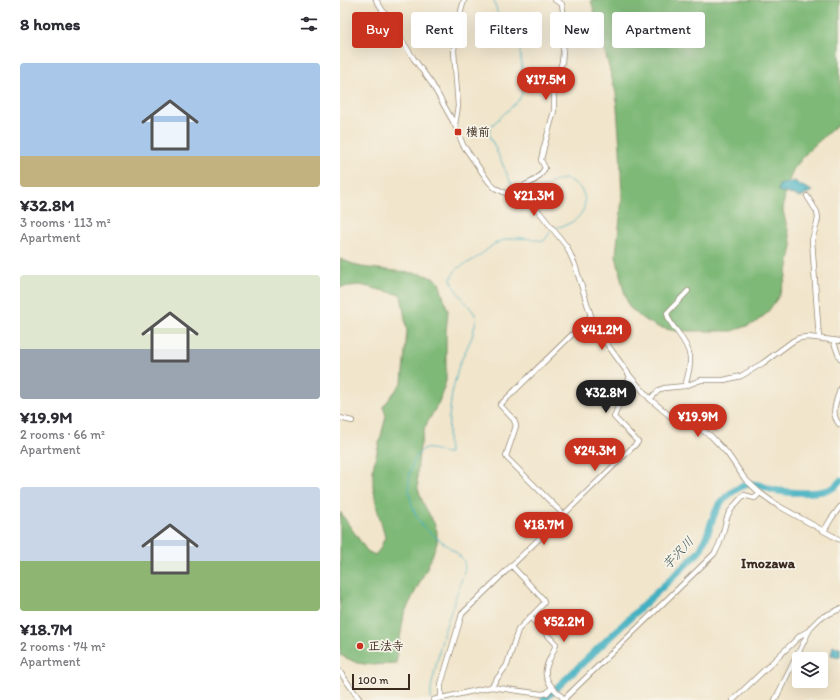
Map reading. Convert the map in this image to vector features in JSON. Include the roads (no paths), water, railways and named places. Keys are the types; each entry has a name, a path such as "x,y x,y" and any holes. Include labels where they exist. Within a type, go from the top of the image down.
{"street":[{"path":"376,0 432,84 455,125 463,145 495,188 508,194 524,196 552,226 572,254 591,316 597,330 630,376 650,399 670,416 711,436 727,453 746,480 760,493 777,505 840,540"},
{"path":"455,125 458,106 455,45 456,30 464,0"},
{"path":"524,196 525,186 540,176 545,168 541,160 554,111 554,86 562,62 564,18 562,4 555,0"},
{"path":"807,196 817,212 818,218 818,224 812,240 819,338"},
{"path":"685,386 690,370 690,353 669,320 667,314 688,291"},
{"path":"564,514 507,458 506,456 516,423 500,405 591,316"},
{"path":"650,399 659,390 685,386 701,380 724,380 741,376 763,363 796,339 819,338 840,341"},
{"path":"833,340 840,359"},
{"path":"440,698 441,684 462,614 638,442 614,416 630,376"},
{"path":"840,388 834,408 834,415 840,425"},
{"path":"340,418 352,421"},
{"path":"530,617 556,644 545,671 547,681 564,699 714,554 719,547 730,511 738,501 744,495 756,498 760,493"},
{"path":"824,530 830,519 840,507"},
{"path":"491,687 507,665 518,630 544,603 544,600 512,566"},
{"path":"775,700 808,632 820,618 840,608"},
{"path":"733,700 801,635 808,632"},
{"path":"340,672 360,700"},
{"path":"433,700 491,687 542,694 547,693 553,688"}],"water":[{"path":"795,181 812,191 801,197 778,191 779,185"},
{"path":"833,646 840,647 840,657 831,655"}],"waterway":[{"path":"494,0 499,19 504,27 515,36 519,43 523,78 522,94 518,101 491,126 489,134 511,183 516,187 523,189"},
{"path":"526,189 542,187 562,179 569,180 581,189 585,201 581,213 577,219 566,225 555,228"},
{"path":"431,699 431,688 443,635 465,569 464,561 457,553 425,529 419,520 411,500 409,478 416,457 423,449 449,453 448,437 452,393 459,365 472,337 476,321 475,314 455,289 451,279 457,269 499,242 518,238 544,241 551,231"},
{"name":"芋沢川","path":"544,700 698,553 716,510 720,503 732,492 749,484 779,491 800,493 815,492 832,489 840,481"}],"place":[{"name":"横前","path":"458,132"},
{"name":"正法寺","path":"360,646"}],"district":[{"name":"Imozawa","path":"768,563"}]}
